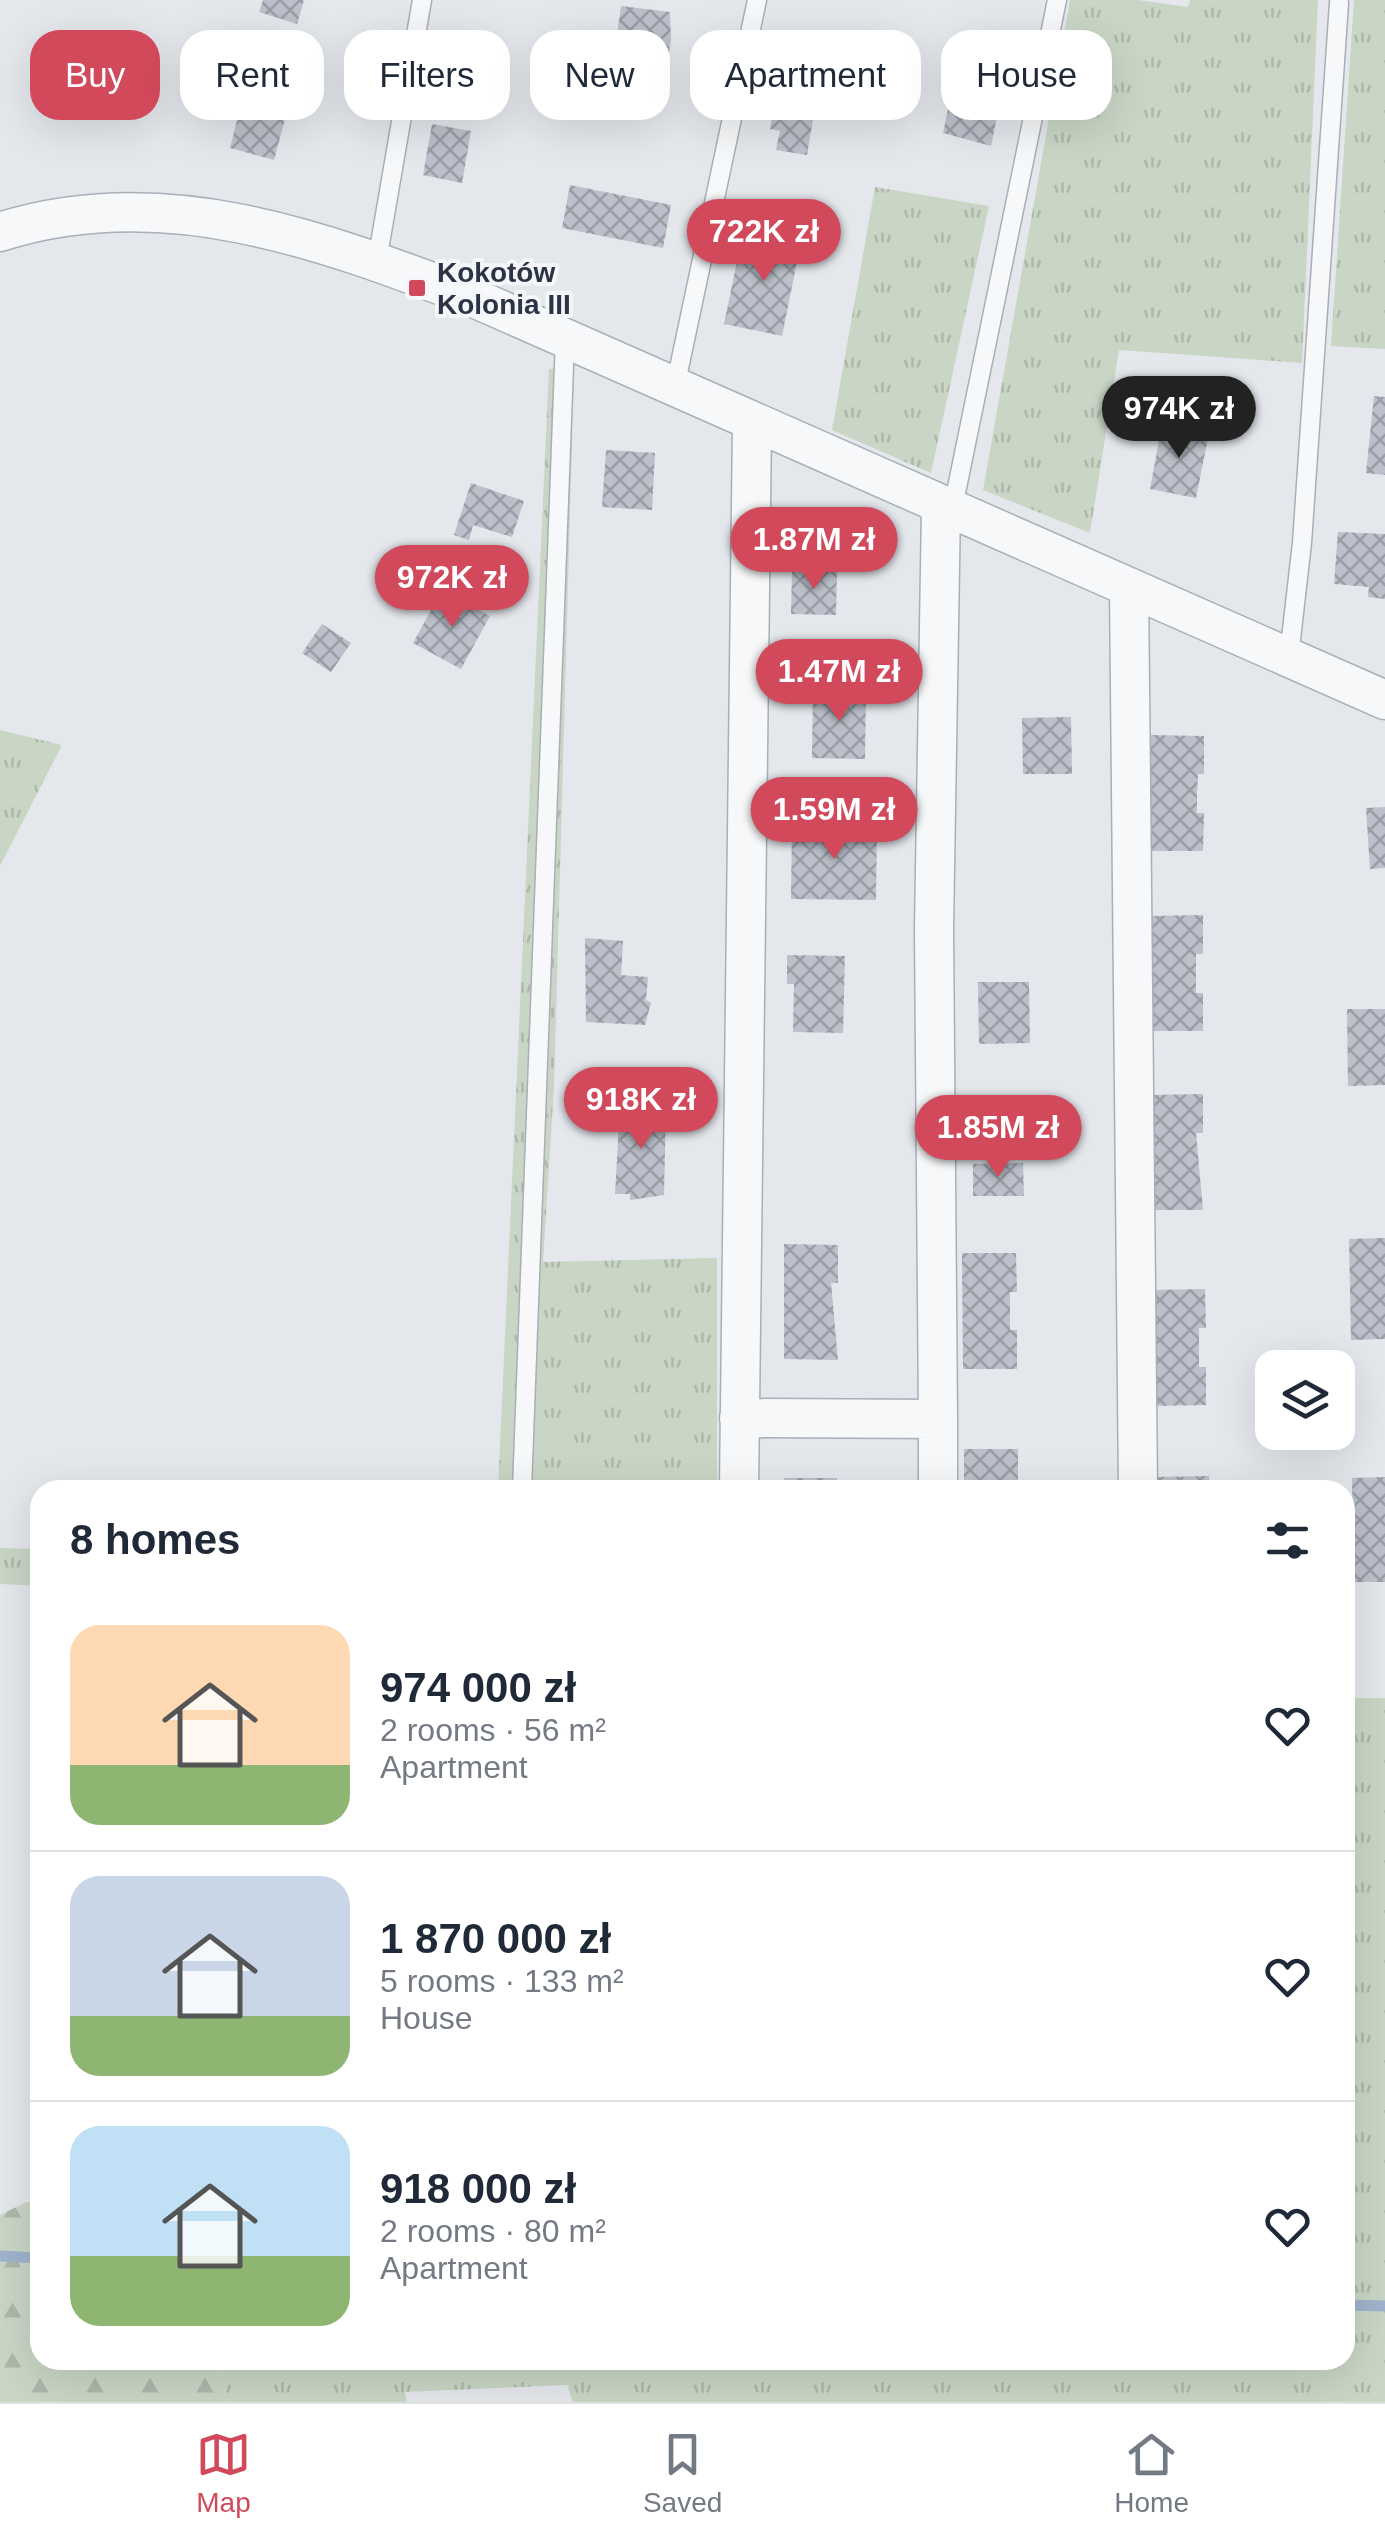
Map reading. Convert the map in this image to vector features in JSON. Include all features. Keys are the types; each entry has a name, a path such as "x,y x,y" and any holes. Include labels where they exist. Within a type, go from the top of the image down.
{"street":[{"path":"0,232 72,214 186,213 284,232 376,260 565,339 1385,700"},
{"path":"739,1480 752,423"},
{"path":"938,1480 934,929 946,510"},
{"path":"1129,587 1138,1480"},
{"path":"739,1418 938,1419"}],"lane":[{"path":"376,260 422,0"},
{"path":"675,387 757,0"},
{"path":"946,510 1057,0"},
{"path":"1289,656 1302,543 1339,2"},
{"path":"522,1480 565,339"}],"green space":[{"path":"1070,0 1138,0 1188,7 1190,0 1318,0 1302,363 1119,350 1090,533 983,490 1049,120 1112,120 1112,30 1065,30"},
{"path":"1354,0 1385,0 1385,349 1331,346"},
{"path":"875,187 989,206 931,473 832,430"},
{"path":"574,367 554,1087 543,1262 717,1258 717,1480 498,1480 549,369"},
{"path":"0,730 62,745 0,866"},
{"path":"0,1548 30,1549 30,1586 0,1584"},
{"path":"1355,1698 1385,1698 1385,2402 572,2402 568,2385 405,2392 407,2402 227,2402 221,2370 1355,2370"},
{"path":"30,2202 30,2370 221,2370 227,2402 0,2402 0,2215"}],"building":[{"path":"263,0 304,0 297,24 259,12"},
{"path":"621,6 670,12 671,40 670,46 670,30 618,30"},
{"path":"237,120 285,120 274,160 230,148"},
{"path":"772,120 813,120 807,155 776,150 780,131 770,129"},
{"path":"946,120 996,120 991,146 943,133"},
{"path":"432,124 471,131 462,183 423,175"},
{"path":"570,185 671,205 663,248 562,228"},
{"path":"766,230 802,237 782,336 724,324 740,247 761,251"},
{"path":"1374,396 1385,397 1385,475 1366,473"},
{"path":"1162,424 1209,433 1196,498 1150,489"},
{"path":"606,450 655,453 652,510 602,507"},
{"path":"471,483 524,501 512,537 473,525 469,540 454,535"},
{"path":"1338,532 1385,534 1385,599 1368,597 1369,587 1334,584"},
{"path":"792,568 837,570 836,615 791,614"},
{"path":"442,590 490,616 461,669 413,643"},
{"path":"322,624 351,643 331,672 302,653"},
{"path":"813,690 866,691 865,759 812,758"},
{"path":"1071,717 1072,774 1023,774 1022,718"},
{"path":"1151,735 1204,736 1204,774 1198,774 1197,793 1197,813 1204,813 1203,851 1150,851"},
{"path":"1385,807 1385,868 1370,869 1366,808"},
{"path":"792,824 877,825 876,900 791,899"},
{"path":"1203,915 1203,954 1196,954 1196,993 1203,993 1203,1031 1150,1031 1149,916"},
{"path":"585,938 623,941 621,975 648,977 646,1000 651,1003 645,1025 586,1022"},
{"path":"787,955 845,956 843,1033 793,1032 794,984 787,984"},
{"path":"978,982 1029,982 1030,1043 979,1044"},
{"path":"1347,1009 1385,1009 1385,1085 1348,1086"},
{"path":"1203,1094 1203,1133 1196,1133 1203,1210 1150,1210 1150,1095"},
{"path":"620,1107 666,1108 664,1195 630,1200 630,1194 615,1194"},
{"path":"1023,1163 1024,1196 973,1196 973,1164"},
{"path":"1385,1238 1385,1339 1351,1340 1349,1239"},
{"path":"784,1244 838,1245 838,1283 831,1283 838,1360 784,1359"},
{"path":"962,1253 1016,1253 1017,1292 1010,1292 1010,1330 1017,1330 1017,1369 963,1369"},
{"path":"1205,1289 1206,1328 1199,1328 1199,1367 1206,1367 1206,1405 1153,1406 1151,1290"},
{"path":"964,1449 1018,1449 1018,1480 964,1480"},
{"path":"1209,1476 1209,1480 1154,1480"},
{"path":"1385,1477 1385,1582 1355,1582 1352,1478"},
{"path":"784,1478 837,1478 837,1480"}],"waterway":[{"path":"0,2256 30,2258"},
{"path":"1355,2305 1385,2306"}],"place":[{"name":"Kokotów Kolonia III","path":"417,288"}]}
